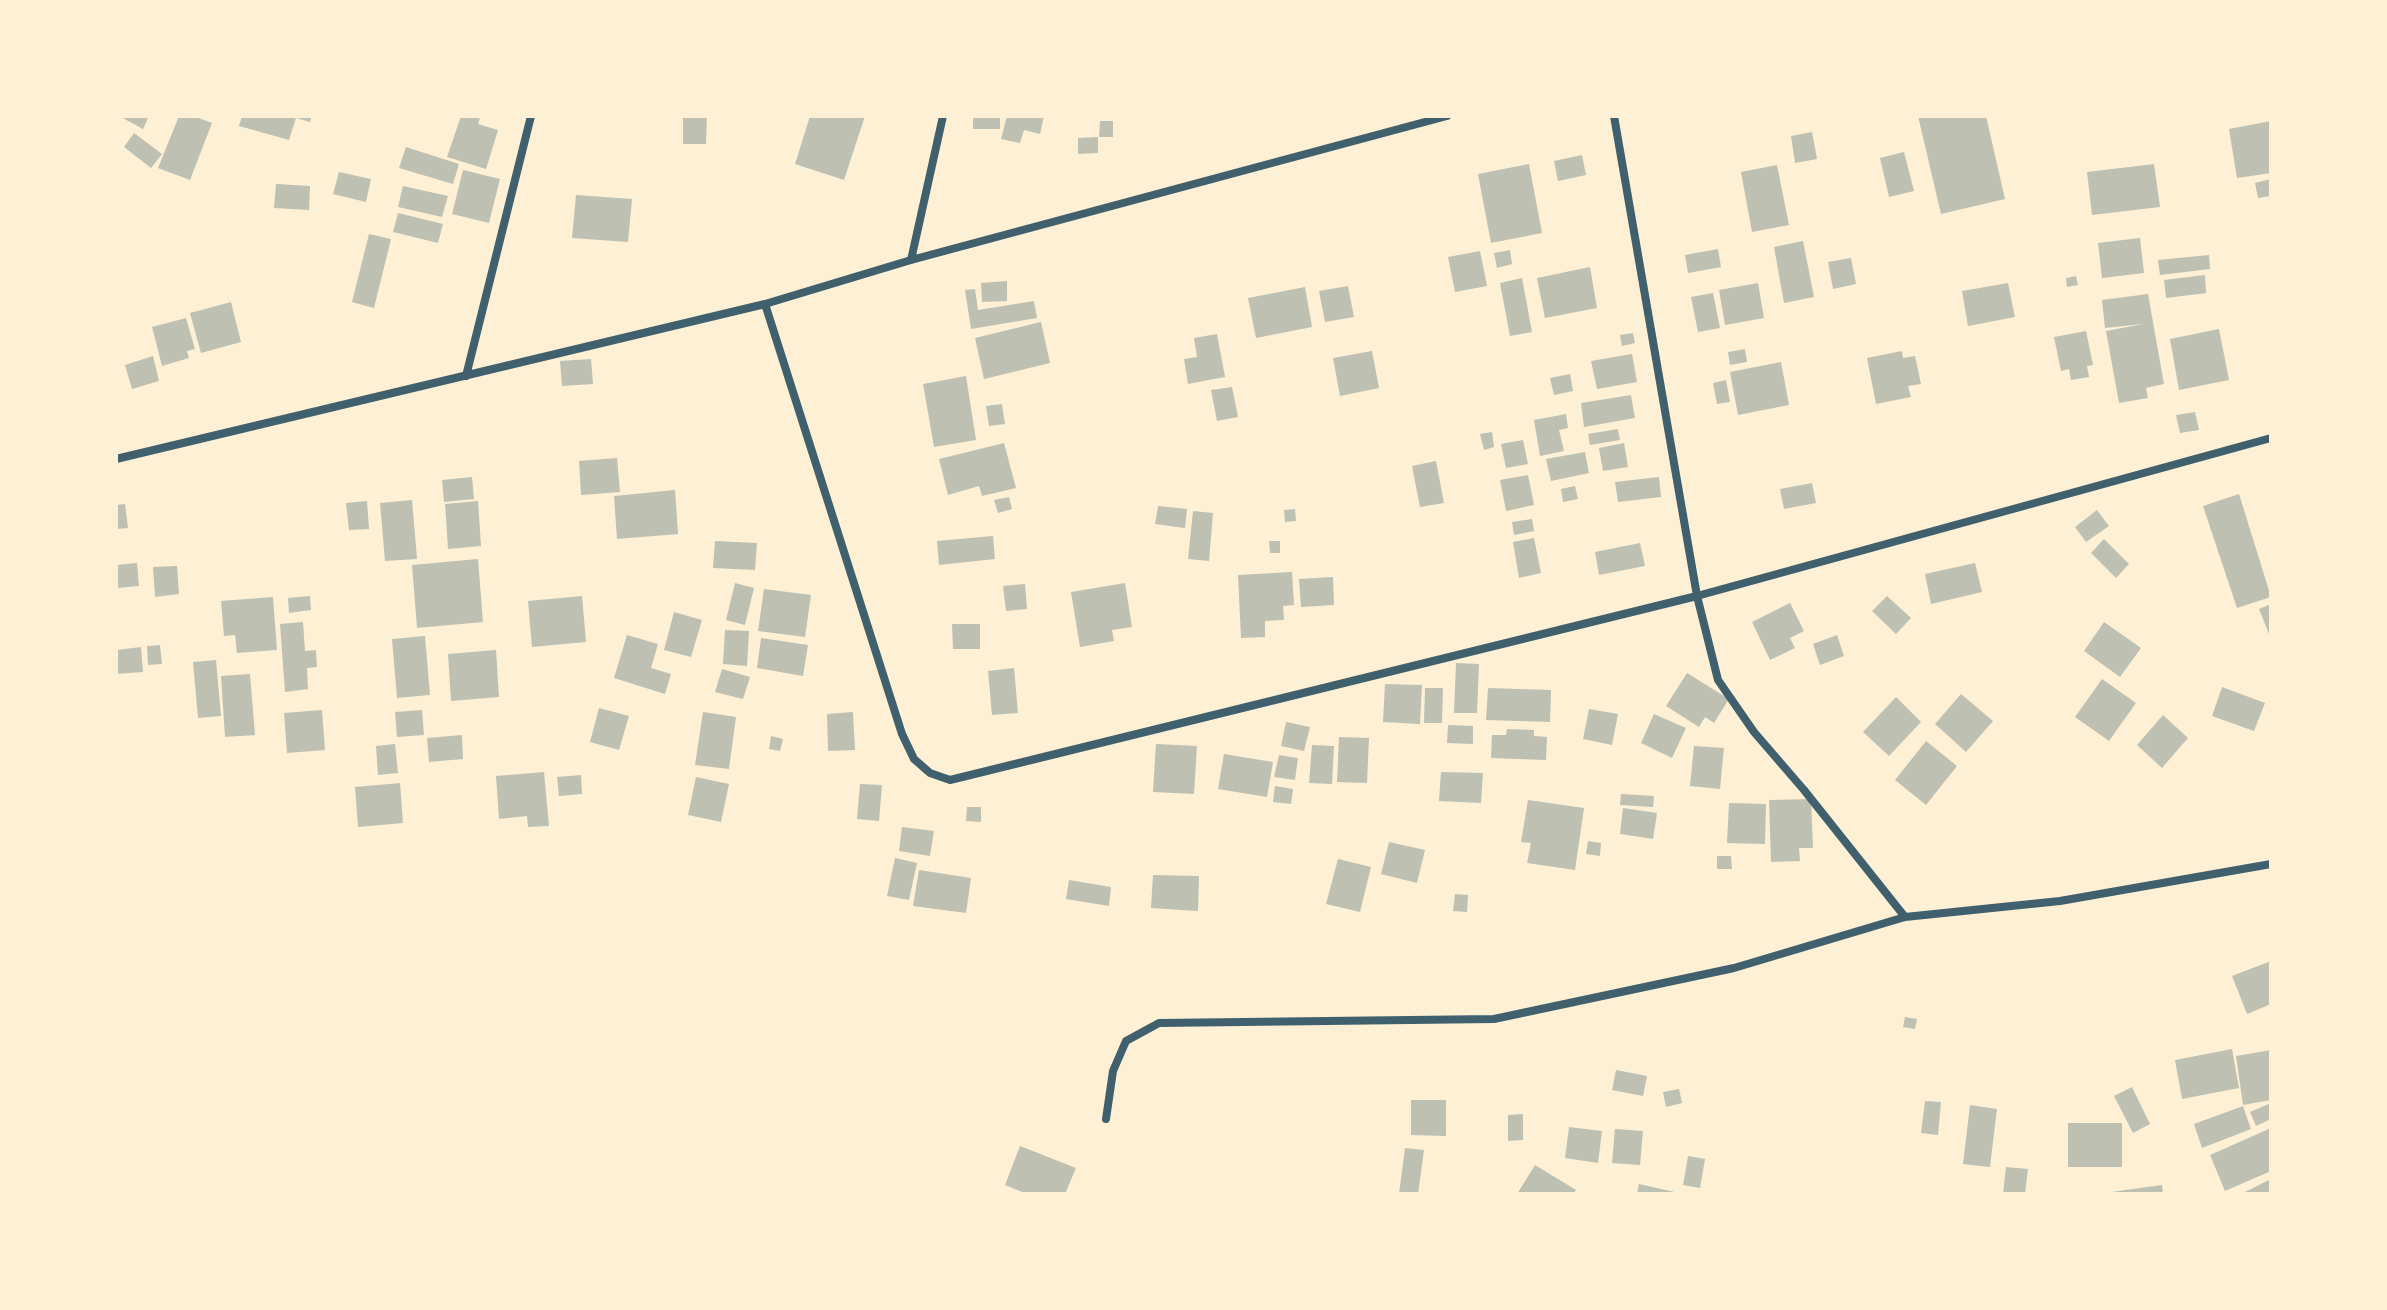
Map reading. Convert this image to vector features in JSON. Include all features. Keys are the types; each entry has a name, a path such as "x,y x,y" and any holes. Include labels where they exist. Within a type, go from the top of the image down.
{"street":[{"path":"466,376 531,116"},
{"path":"911,260 943,116"},
{"path":"116,459 765,304 911,260 1447,116"},
{"path":"1614,116 1697,596 1718,680 1754,732 1905,917"},
{"path":"765,304 902,734 914,759 930,773 950,780 1697,596 2271,438"},
{"path":"1106,1119 1113,1071 1126,1041 1159,1023 1494,1019 1734,968 1905,917 2060,901 2271,864"}],"building":[{"path":"119,116 149,116 143,129"},
{"path":"179,116 193,116 212,123 190,180 158,168"},
{"path":"242,116 312,116 310,122 296,118 289,140 239,126"},
{"path":"461,116 480,118 478,124 498,130 486,169 447,157"},
{"path":"683,116 707,116 706,144 683,144"},
{"path":"810,116 865,116 844,180 795,164"},
{"path":"973,116 1000,116 1000,129 973,129"},
{"path":"1007,116 1044,116 1040,134 1024,130 1020,143 1001,139"},
{"path":"1918,116 1986,116 2005,199 1941,214"},
{"path":"1100,121 1113,121 1113,137 1099,137"},
{"path":"2271,121 2271,173 2237,178 2229,129"},
{"path":"1812,132 1817,159 1795,163 1791,136"},
{"path":"134,133 162,154 151,168 124,147"},
{"path":"1098,137 1098,153 1078,154 1078,138"},
{"path":"406,147 459,164 453,184 399,168"},
{"path":"1904,152 1914,191 1889,197 1880,158"},
{"path":"1582,155 1586,175 1558,181 1554,161"},
{"path":"1529,164 1542,233 1491,243 1478,174"},
{"path":"2154,164 2160,207 2092,215 2087,172"},
{"path":"1777,165 1789,225 1752,232 1741,172"},
{"path":"463,170 500,179 489,223 452,214"},
{"path":"339,172 371,179 366,202 333,194"},
{"path":"2271,179 2271,196 2258,198 2255,183"},
{"path":"276,184 310,186 309,210 274,208"},
{"path":"403,186 448,196 442,217 398,207"},
{"path":"576,195 632,199 628,242 572,238"},
{"path":"398,213 443,224 438,243 393,232"},
{"path":"369,234 391,239 374,308 352,302"},
{"path":"2140,238 2144,273 2102,278 2098,243"},
{"path":"1803,241 1814,297 1784,303 1774,247"},
{"path":"1718,249 1721,267 1688,273 1685,255"},
{"path":"1510,250 1512,264 1497,268 1494,253"},
{"path":"1480,251 1487,286 1455,292 1448,257"},
{"path":"2209,255 2210,269 2160,275 2158,260"},
{"path":"1851,258 1856,284 1833,289 1828,262"},
{"path":"1590,267 1597,308 1545,318 1537,278"},
{"path":"2205,275 2206,293 2166,298 2164,280"},
{"path":"2076,276 2078,285 2067,287 2066,278"},
{"path":"1522,278 1532,332 1510,336 1500,283"},
{"path":"1007,281 1007,301 982,302 981,283"},
{"path":"1758,283 1764,318 1725,325 1719,290"},
{"path":"2008,283 2015,317 1968,326 1962,291"},
{"path":"1348,286 1354,317 1325,322 1319,291"},
{"path":"1305,287 1312,327 1256,338 1248,298"},
{"path":"975,289 978,310 1034,301 1037,318 971,329 965,290"},
{"path":"1713,293 1720,328 1698,332 1691,297"},
{"path":"2148,294 2164,384 2146,388 2148,398 2119,403 2106,331 2143,324 2105,328 2102,300"},
{"path":"231,302 241,342 201,353 190,313"},
{"path":"186,318 195,349 187,351 189,358 162,366 152,327"},
{"path":"1041,322 1050,363 984,379 975,338"},
{"path":"2219,329 2229,380 2179,390 2170,339"},
{"path":"2086,331 2093,365 2087,366 2089,377 2071,380 2069,369 2061,371 2054,337"},
{"path":"1633,333 1635,343 1622,346 1620,335"},
{"path":"1217,334 1225,377 1188,384 1184,359 1197,357 1194,338"},
{"path":"1745,349 1747,362 1730,365 1728,352"},
{"path":"1372,351 1379,388 1340,396 1333,358"},
{"path":"1902,351 1903,358 1915,356 1921,384 1908,386 1911,397 1876,404 1867,358"},
{"path":"1632,354 1637,382 1597,389 1591,361"},
{"path":"153,356 159,381 132,389 125,365"},
{"path":"591,359 593,384 562,386 560,361"},
{"path":"1781,362 1789,405 1738,415 1730,372"},
{"path":"1570,374 1573,391 1554,395 1550,378"},
{"path":"966,376 976,440 934,447 923,384"},
{"path":"1726,380 1730,402 1717,404 1713,383"},
{"path":"1232,387 1238,417 1217,421 1211,390"},
{"path":"1631,395 1635,418 1584,427 1581,403"},
{"path":"1002,404 1005,424 989,426 986,406"},
{"path":"2195,412 2199,430 2180,433 2176,415"},
{"path":"1566,414 1568,428 1559,430 1564,451 1540,456 1534,420"},
{"path":"1618,429 1620,440 1590,445 1588,434"},
{"path":"1492,432 1494,447 1484,450 1480,434"},
{"path":"1523,440 1528,464 1506,468 1501,444"},
{"path":"1004,443 1016,488 982,496 979,486 948,495 939,459"},
{"path":"1624,443 1628,467 1603,471 1599,448"},
{"path":"1585,452 1589,473 1551,481 1546,459"},
{"path":"617,458 620,492 581,495 579,461"},
{"path":"1436,461 1444,503 1420,507 1412,466"},
{"path":"1528,475 1534,505 1506,511 1500,480"},
{"path":"472,477 474,499 444,502 442,480"},
{"path":"1659,477 1661,497 1618,502 1615,482"},
{"path":"1812,483 1816,503 1784,509 1780,489"},
{"path":"1575,486 1578,499 1563,502 1561,489"},
{"path":"675,490 678,534 617,539 614,496"},
{"path":"2239,494 2271,597 2237,608 2203,506"},
{"path":"1009,497 1012,509 998,513 994,500"},
{"path":"412,500 417,559 385,561 380,503"},
{"path":"367,501 369,529 349,530 346,503"},
{"path":"478,501 481,546 448,549 445,504"},
{"path":"125,504 128,528 116,529 116,505"},
{"path":"1158,506 1187,509 1185,528 1155,524"},
{"path":"1295,509 1296,521 1285,522 1284,510"},
{"path":"2097,510 2109,526 2086,542 2075,527"},
{"path":"1193,511 1213,513 1209,561 1188,559"},
{"path":"1532,519 1534,531 1514,535 1512,522"},
{"path":"993,536 995,559 939,565 937,541"},
{"path":"1534,538 1541,573 1519,578 1513,542"},
{"path":"2104,539 2129,564 2116,578 2091,553"},
{"path":"715,541 757,543 755,570 713,568"},
{"path":"1269,541 1280,541 1280,553 1270,553"},
{"path":"1640,543 1645,566 1599,575 1595,552"},
{"path":"478,559 483,622 417,628 412,565"},
{"path":"137,563 139,586 117,588 116,565"},
{"path":"1975,563 1982,592 1931,604 1925,574"},
{"path":"177,566 179,594 155,597 153,567"},
{"path":"1292,572 1294,605 1283,606 1284,620 1265,621 1265,637 1241,638 1238,575"},
{"path":"1333,577 1334,605 1301,607 1299,579"},
{"path":"735,583 754,588 745,625 726,620"},
{"path":"1125,583 1132,627 1112,630 1114,641 1080,647 1071,592"},
{"path":"1025,584 1027,609 1006,611 1003,586"},
{"path":"764,589 811,595 805,637 758,631"},
{"path":"310,596 311,610 289,613 288,598"},
{"path":"582,596 586,642 532,647 528,601"},
{"path":"1887,596 1911,618 1896,634 1872,611"},
{"path":"273,597 277,650 237,653 235,635 224,636 221,601"},
{"path":"1790,603 1804,631 1790,638 1795,648 1770,660 1752,622"},
{"path":"2271,604 2271,639 2259,609"},
{"path":"674,612 702,620 691,657 664,650"},
{"path":"303,622 305,651 316,650 317,667 307,668 308,689 285,692 280,624"},
{"path":"2104,622 2141,648 2120,677 2084,651"},
{"path":"952,624 980,624 980,649 953,649"},
{"path":"725,630 749,631 747,666 723,664"},
{"path":"627,635 658,644 651,668 671,674 665,694 614,678"},
{"path":"1837,635 1844,656 1820,665 1813,644"},
{"path":"425,636 430,695 397,698 392,639"},
{"path":"761,638 808,645 803,676 757,668"},
{"path":"160,645 162,664 148,665 147,646"},
{"path":"141,647 143,672 116,674 116,650"},
{"path":"496,650 499,697 451,701 448,654"},
{"path":"216,660 221,716 198,718 193,662"},
{"path":"1456,663 1479,664 1477,713 1454,713"},
{"path":"1014,668 1018,713 992,715 988,671"},
{"path":"722,669 750,677 743,699 715,692"},
{"path":"1687,673 1729,699 1714,723 1705,717 1699,727 1666,706"},
{"path":"250,674 255,735 225,737 221,676"},
{"path":"2102,679 2136,703 2109,741 2075,717"},
{"path":"1385,684 1422,685 1420,724 1383,722"},
{"path":"2222,687 2265,703 2254,731 2212,716"},
{"path":"1425,688 1443,688 1442,723 1424,723"},
{"path":"1488,688 1551,690 1550,722 1486,720"},
{"path":"1961,694 1993,721 1966,752 1935,724"},
{"path":"1896,697 1921,722 1889,756 1863,732"},
{"path":"599,708 629,716 619,750 590,742"},
{"path":"1589,709 1618,714 1612,745 1583,739"},
{"path":"322,710 325,750 287,753 284,713"},
{"path":"422,710 424,735 397,737 395,712"},
{"path":"703,712 736,717 729,769 695,765"},
{"path":"853,712 855,750 828,751 827,714"},
{"path":"1654,714 1686,728 1672,758 1641,743"},
{"path":"2163,715 2188,738 2162,768 2137,745"},
{"path":"1286,722 1310,727 1304,751 1281,746"},
{"path":"1448,725 1473,726 1473,744 1447,743"},
{"path":"1507,729 1534,730 1534,736 1547,737 1546,760 1491,758 1492,735 1506,735"},
{"path":"462,735 463,759 429,762 427,738"},
{"path":"771,736 783,739 780,751 769,749"},
{"path":"1339,737 1369,738 1367,783 1337,782"},
{"path":"1926,741 1957,766 1926,805 1895,780"},
{"path":"395,744 398,773 378,775 376,746"},
{"path":"1156,744 1197,746 1194,794 1153,792"},
{"path":"1312,745 1334,746 1332,784 1309,783"},
{"path":"1694,746 1724,748 1720,789 1690,786"},
{"path":"1224,754 1273,762 1267,797 1218,789"},
{"path":"1279,755 1298,758 1295,780 1274,777"},
{"path":"544,772 549,826 528,827 527,816 499,819 496,776"},
{"path":"1441,772 1483,773 1481,803 1439,801"},
{"path":"581,775 582,794 559,796 557,777"},
{"path":"696,777 729,784 721,822 688,815"},
{"path":"400,783 403,823 358,827 355,787"},
{"path":"860,784 882,785 879,821 857,819"},
{"path":"1275,786 1293,789 1291,804 1273,802"},
{"path":"1621,794 1654,796 1653,807 1620,805"},
{"path":"1811,799 1813,848 1799,848 1800,861 1771,862 1769,800"},
{"path":"1528,800 1584,808 1575,870 1527,863 1531,843 1521,842"},
{"path":"1729,803 1766,804 1765,844 1727,843"},
{"path":"967,807 981,807 981,822 966,821"},
{"path":"1623,808 1657,813 1653,839 1620,834"},
{"path":"902,827 934,831 930,856 899,851"},
{"path":"1588,841 1601,843 1600,856 1586,854"},
{"path":"1389,842 1425,850 1417,883 1381,874"},
{"path":"1717,856 1731,856 1732,869 1717,869"},
{"path":"895,858 917,863 909,900 887,896"},
{"path":"1338,859 1371,867 1360,912 1326,904"},
{"path":"919,870 971,878 966,913 913,906"},
{"path":"1153,875 1199,876 1198,911 1151,908"},
{"path":"1069,880 1111,887 1109,906 1066,899"},
{"path":"1455,894 1468,895 1467,912 1453,911"},
{"path":"2271,961 2271,1004 2247,1014 2232,976"},
{"path":"1905,1017 1917,1019 1915,1029 1903,1027"},
{"path":"2232,1049 2239,1088 2182,1099 2175,1060"},
{"path":"2271,1050 2271,1100 2243,1105 2236,1056"},
{"path":"1616,1070 1647,1076 1643,1096 1612,1090"},
{"path":"2132,1087 2150,1124 2133,1133 2114,1096"},
{"path":"1679,1089 1682,1103 1666,1107 1663,1092"},
{"path":"1411,1100 1446,1100 1446,1136 1411,1135"},
{"path":"1925,1101 1941,1102 1938,1135 1921,1133"},
{"path":"2271,1103 2271,1119 2256,1126 2250,1112"},
{"path":"1970,1105 1997,1109 1990,1167 1963,1164"},
{"path":"2243,1106 2251,1129 2202,1148 2194,1124"},
{"path":"1523,1114 1523,1140 1508,1141 1508,1115"},
{"path":"2068,1123 2122,1123 2122,1167 2068,1167"},
{"path":"1569,1127 1602,1131 1598,1163 1565,1158"},
{"path":"2271,1128 2271,1171 2225,1191 2210,1155"},
{"path":"1615,1129 1643,1131 1640,1165 1612,1163"},
{"path":"1020,1146 1076,1168 1065,1194 1027,1194 1005,1185"},
{"path":"1405,1148 1424,1150 1418,1194 1399,1194"},
{"path":"1688,1156 1705,1159 1700,1188 1683,1185"},
{"path":"1535,1165 1576,1190 1573,1194 1517,1194"},
{"path":"2006,1167 2028,1169 2025,1194 2003,1194"},
{"path":"2271,1179 2271,1194 2241,1194"},
{"path":"1639,1184 1679,1193 1679,1194 1637,1194"},
{"path":"2162,1185 2163,1194 2111,1192"}]}
